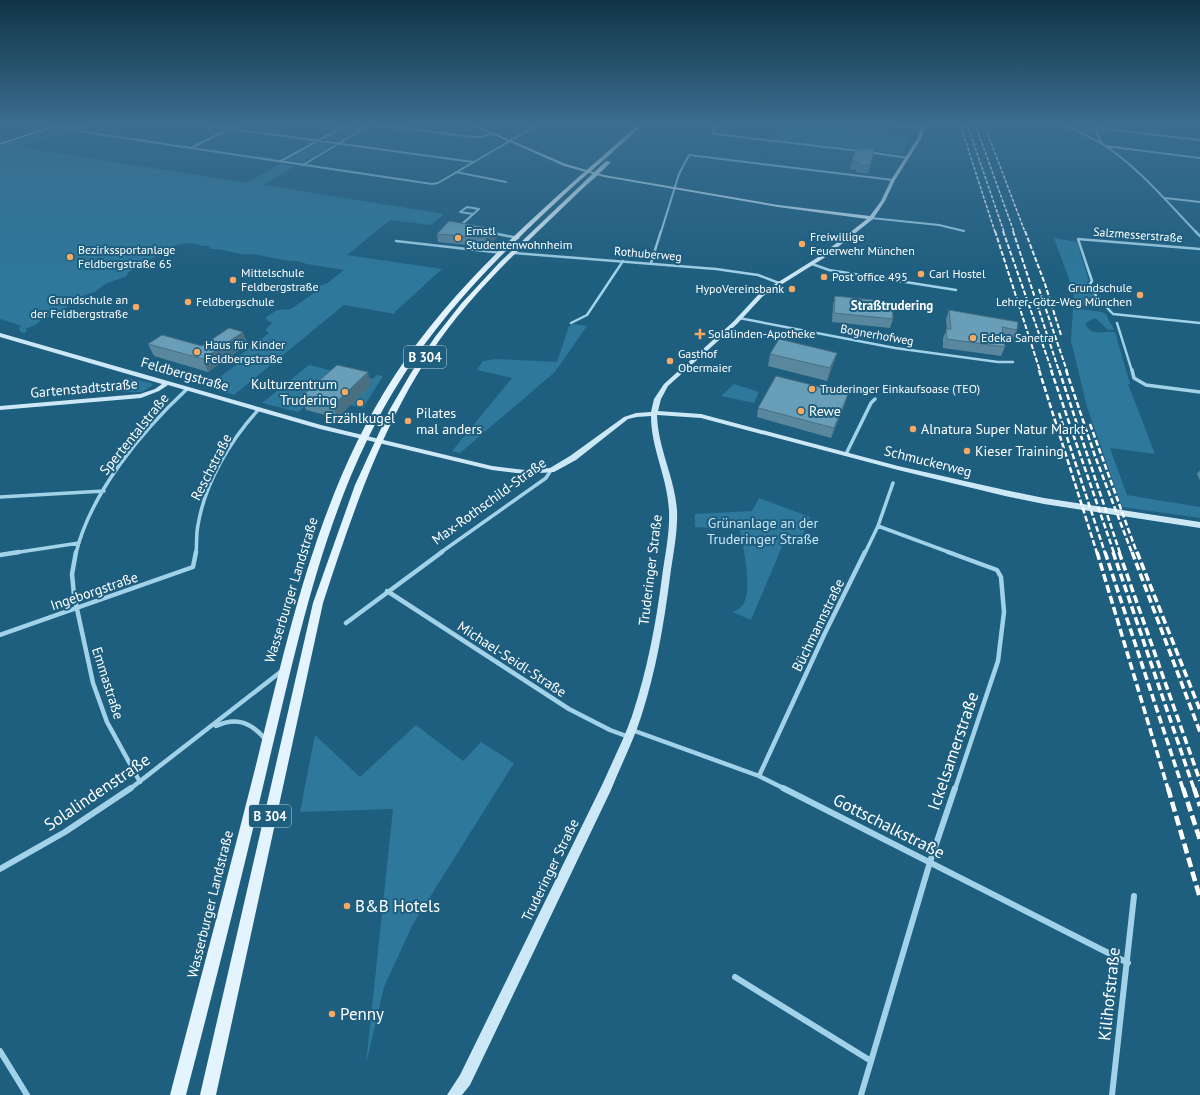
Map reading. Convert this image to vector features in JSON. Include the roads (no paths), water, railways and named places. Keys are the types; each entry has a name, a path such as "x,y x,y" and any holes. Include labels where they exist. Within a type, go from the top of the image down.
{"main road":[{"name":"Wasserburger Landstraße","path":"178,1095 284,669 314,563 334,508 364,437 398,376 432,329 475,280 584,175"},
{"name":"B 304","path":"208,1095 318,603 338,539 378,441 399,398 444,330 484,282 594,175"}],"street":[{"path":"372,175 432,184 438,183 451,175"},
{"path":"472,175 506,182"},
{"path":"601,175 778,206 939,225 964,230"},
{"path":"651,263 680,175"},
{"path":"853,175 893,180"},
{"name":"Truderinger Straße","path":"454,1095 464,1080 492,1024 630,734 654,653 665,593 672,530 671,490 654,427 653,413 658,396 666,385 739,318 756,299 779,283 812,264 871,218 883,201 896,175"},
{"path":"1138,175 1165,198 1200,236"},
{"path":"1165,198 1200,202"},
{"path":"463,228 461,225 479,209 466,207 460,212 473,214"},
{"path":"490,233 518,238"},
{"name":"Salzmesserstraße","path":"1199,248 1078,239 1092,281 1090,284 1092,290 1113,314 1200,323"},
{"path":"396,241 502,253"},
{"name":"Rothuberweg","path":"514,253 651,263 734,271 758,275 779,283"},
{"path":"571,323 587,315 623,261"},
{"path":"812,264 829,270 956,290"},
{"name":"Bognerhofweg","path":"739,318 895,348 998,362 1013,362"},
{"path":"1117,323 1134,378 1139,382 1152,386 1200,392"},
{"name":"Feldbergstraße","path":"0,335 187,389 378,441 492,468 525,472 552,470"},
{"name":"Gartenstadtstraße","path":"0,408 141,396 157,390 168,383"},
{"name":"Spertentalstraße","path":"76,609 72,572 79,543 104,491 148,430 187,389"},
{"path":"846,454 871,403 875,398"},
{"name":"Reschstraße","path":"194,566 198,524 202,506 209,488 241,431 259,409"},
{"name":"Schmuckerweg","path":"653,413 675,413 700,416 970,485 1044,501 1200,525"},
{"name":"Max-Rothschild-Straße","path":"346,623 387,591 546,478 552,470 573,458 626,418 653,413"},
{"name":"Büchmannstraße","path":"759,776 824,635 878,526 893,483"},
{"path":"0,497 104,491"},
{"name":"Ickelsamerstraße","path":"861,1095 930,862 998,661 1004,612 1001,577 997,570 878,526"},
{"path":"0,555 79,543"},
{"name":"Ingeborgstraße","path":"0,635 194,566"},
{"name":"Michael-Seidl-Straße","path":"387,591 569,709 610,730 630,734"},
{"name":"Emmastraße","path":"76,609 87,660 103,713 140,782"},
{"name":"Solalindenstraße","path":"0,869 65,832 140,782 284,669"},
{"name":"Solalindenstraße","path":"205,732 219,724 232,720 240,720 252,724 267,742"},
{"name":"Gottschalkstraße","path":"630,734 759,776 1128,963"},
{"name":"Kilihofstraße","path":"1112,1095 1128,963 1134,896"},
{"path":"735,976 871,1061"},
{"path":"0,1051 27,1095"}],"railway":[{"path":"977,175 995,232"},
{"path":"985,175 1004,232"},
{"path":"993,175 1014,232"},
{"path":"1003,175 1025,232"},
{"path":"995,231 1040,371"},
{"path":"1003,231 1052,371"},
{"path":"1013,231 1059,371"},
{"path":"1025,231 1045,284 1061,335"},
{"path":"1039,289 1067,371"},
{"path":"1039,370 1097,553"},
{"path":"1051,370 1114,553"},
{"path":"1059,370 1120,553"},
{"path":"1066,370 1095,456 1132,553"},
{"path":"1059,413 1105,553"},
{"path":"1090,424 1137,553"},
{"path":"1097,552 1168,789"},
{"path":"1105,552 1183,789"},
{"path":"1113,552 1194,789"},
{"path":"1119,552 1200,781"},
{"path":"1132,552 1200,732"},
{"path":"1137,552 1200,710"},
{"path":"1168,788 1200,898"},
{"path":"1183,788 1200,840"},
{"path":"1194,788 1200,806"}],"place":[{"name":"Ernstl Studentenwohnheim","path":"458,238"},
{"name":"Freiwillige Feuerwehr München","path":"802,244"},
{"name":"Bezirkssportanlage Feldbergstraße 65","path":"70,257"},
{"name":"Carl Hostel","path":"921,274"},
{"name":"Post office 495","path":"824,277"},
{"name":"Mittelschule Feldbergstraße","path":"233,280"},
{"name":"HypoVereinsbank","path":"792,289"},
{"name":"Grundschule Lehrer-Götz-Weg München","path":"1140,295"},
{"name":"Feldbergschule","path":"188,302"},
{"name":"Grundschule an der Feldbergstraße","path":"136,307"},
{"name":"Solalinden-Apotheke","path":"700,334"},
{"name":"Edeka Sanetra","path":"973,338"},
{"name":"Haus für Kinder Feldbergstraße","path":"197,352"},
{"name":"Gasthof Obermaier","path":"670,361"},
{"name":"Truderinger Einkaufsoase (TEO)","path":"812,389"},
{"name":"Kulturzentrum Trudering","path":"345,392"},
{"name":"Erzählkugel","path":"360,403"},
{"name":"Rewe","path":"801,411"},
{"name":"Pilates mal anders","path":"408,421"},
{"name":"Alnatura Super Natur Markt","path":"913,429"},
{"name":"Kieser Training","path":"967,451"},
{"name":"B&B Hotels","path":"347,906"},
{"name":"Penny","path":"332,1014"}],"district":[{"name":"Straßtrudering","path":"892,305"}],"park label":[{"name":"Grünanlage an der Truderinger Straße","path":"763,532"}]}
